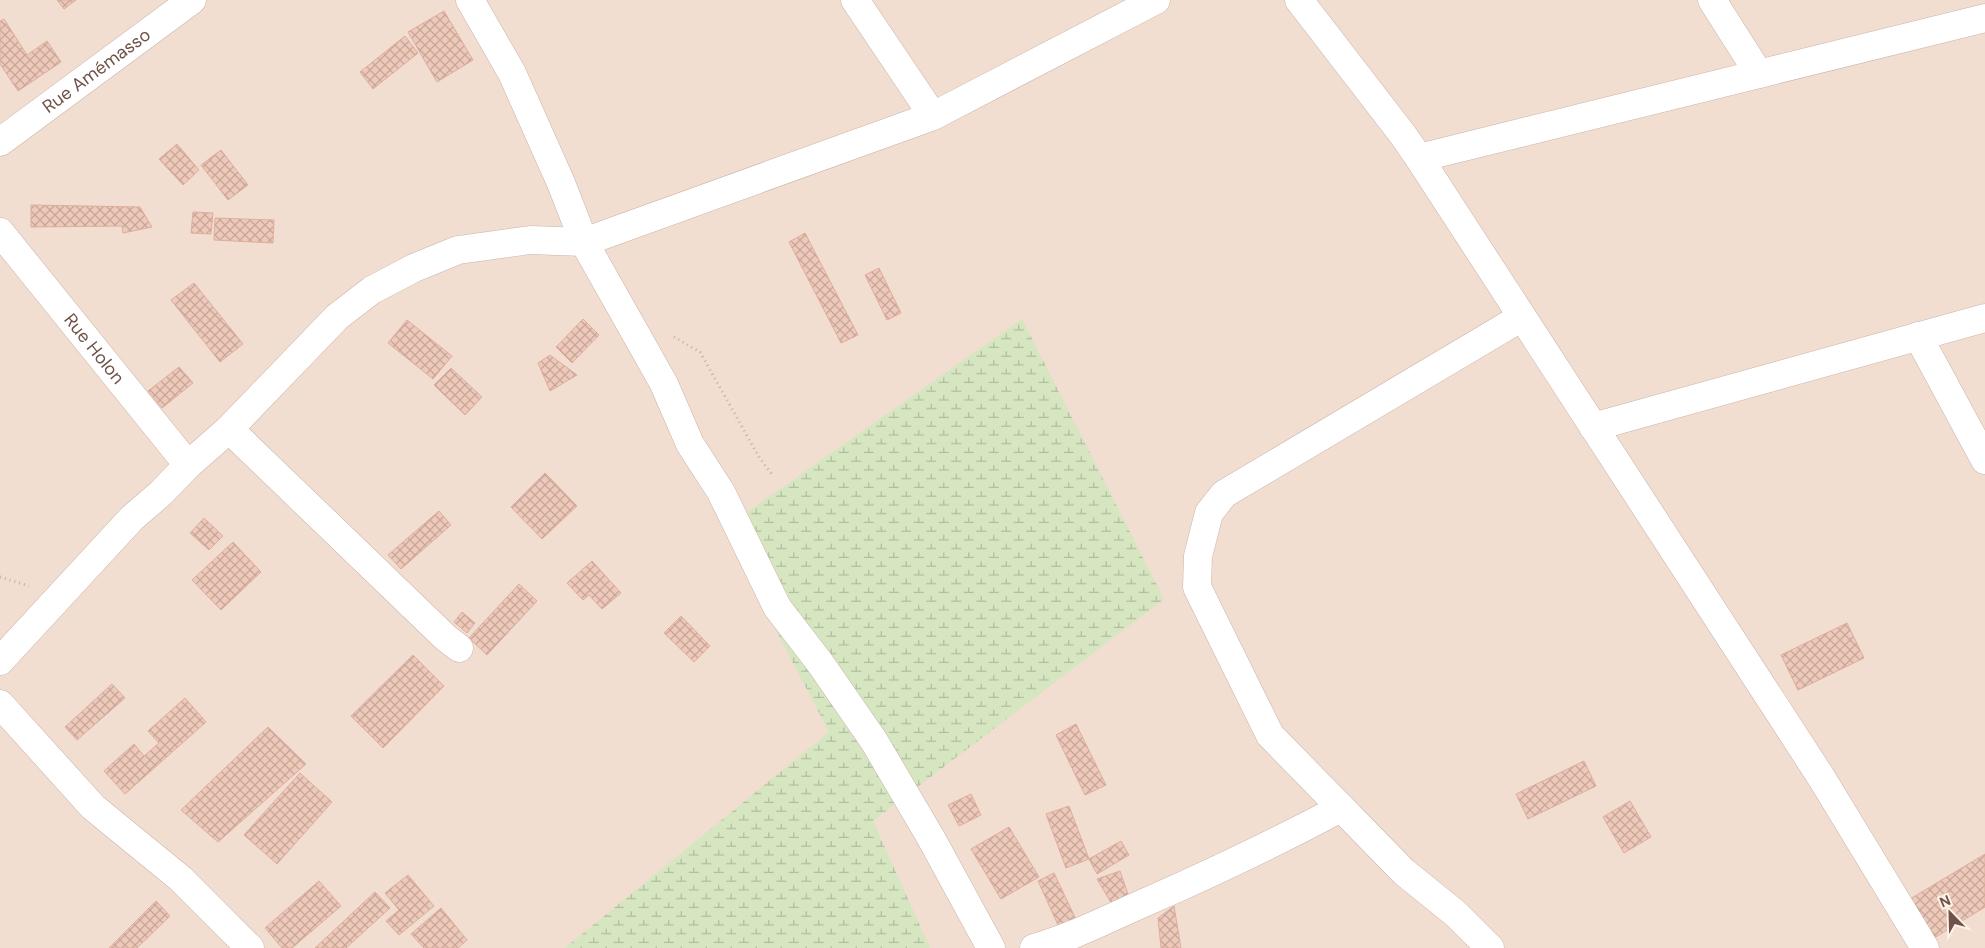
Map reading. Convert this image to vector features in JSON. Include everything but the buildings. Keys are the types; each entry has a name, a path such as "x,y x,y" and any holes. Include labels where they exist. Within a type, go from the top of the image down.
{"street":[{"name":"Rue Amémasso","path":"0,142 192,0"},
{"path":"470,0 512,73 561,184 584,242 664,384 690,444 721,492 777,607 820,663 874,741 927,831 991,948"},
{"path":"855,0 933,116"},
{"path":"0,661 132,518 161,494 188,465 229,429 337,317 372,290 414,268 458,250 530,240 584,242 933,116 1156,0"},
{"path":"1299,0 1419,158 1821,778 1925,948"},
{"path":"1712,0 1759,74"},
{"path":"1419,158 1985,18"},
{"name":"Rue Holon","path":"0,232 188,465"},
{"path":"1490,948 1456,914 1404,872 1270,735 1197,587 1198,556 1209,512 1224,494 1522,317"},
{"path":"1593,427 1985,318"},
{"path":"1918,336 1985,460"},
{"path":"229,429 446,638 459,648"},
{"path":"0,704 93,807 181,879 250,948"},
{"path":"1034,948 1082,932 1189,884 1341,808"}],"path":[{"path":"674,337 700,352 759,457 774,476"}],"shaded area":[{"path":"0,0 1985,0 1985,948 0,948"}],"green space":[{"path":"1022,319 1164,599 873,821 930,948 565,948 829,732 723,529"}]}
